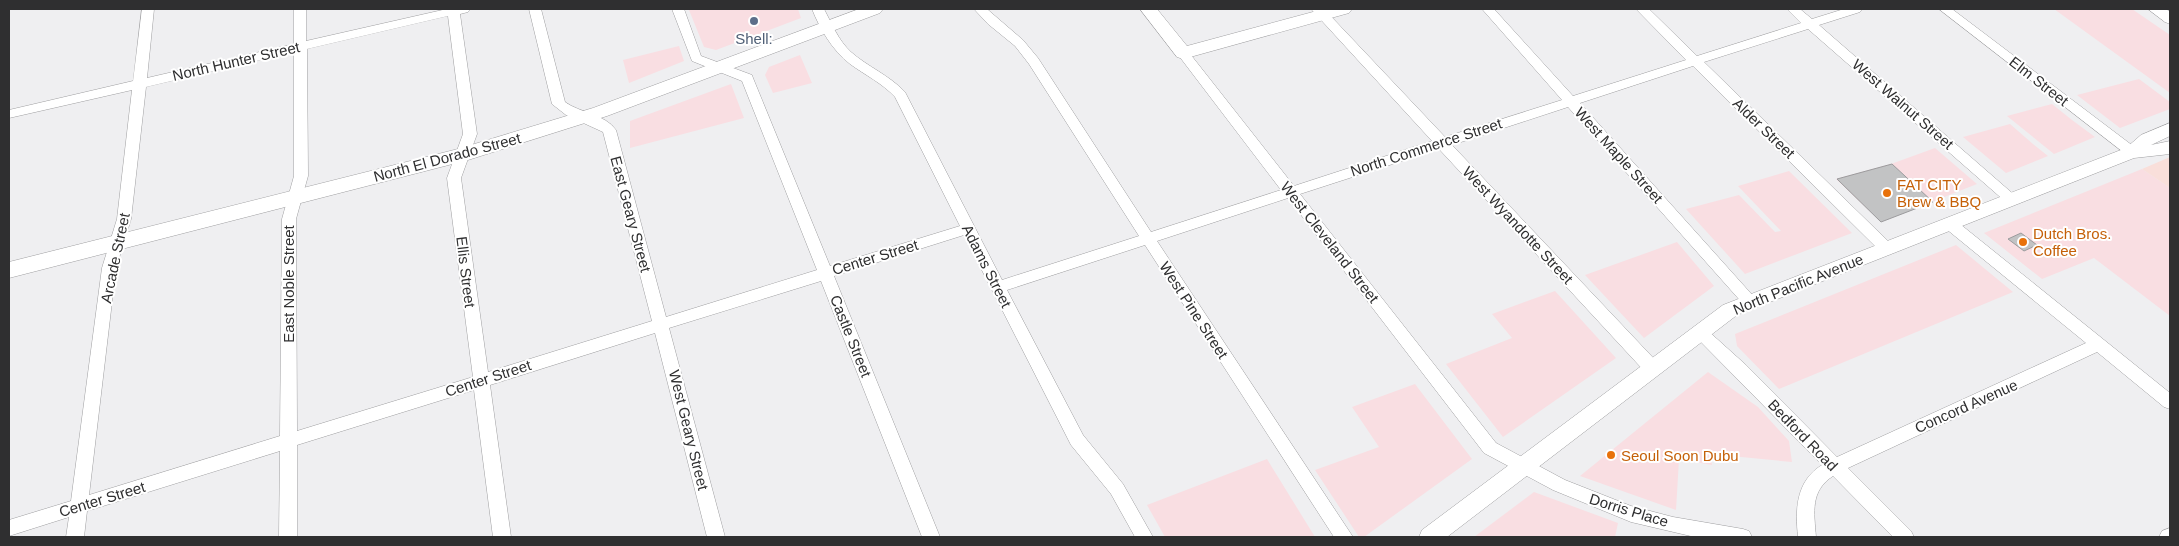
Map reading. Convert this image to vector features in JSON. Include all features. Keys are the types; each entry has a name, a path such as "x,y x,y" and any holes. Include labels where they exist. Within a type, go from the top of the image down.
{"main road":[{"name":"North El Dorado Street","path":"9,270 460,155 586,117 721,67 822,17 874,9"},
{"name":"West Cleveland Street","path":"1148,9 1183,53"},
{"path":"1183,53 1320,12 1344,9"}],"street":[{"name":"Arcade Street","path":"75,537 109,268 124,219 148,9"},
{"name":"East Noble Street","path":"288,537 288,219 301,176 300,9"},
{"name":"East Geary Street","path":"535,9 558,104 564,109 602,124 609,130 661,323"},
{"name":"Castle Street","path":"678,9 696,58 747,78 931,537"},
{"name":"West Pine Street","path":"980,9 992,22 1019,43 1047,81 1344,537"},
{"name":"West Maple Street","path":"1488,9 1750,302"},
{"name":"Alder Street","path":"1642,9 1886,248"},
{"name":"West Walnut Street","path":"1794,9 2012,199"},
{"name":"North Commerce Street","path":"997,287 1856,9"},
{"name":"Elm Street","path":"1945,9 2132,152"},
{"path":"2156,9 2170,19"},
{"name":"North Hunter Street","path":"9,114 456,10"},
{"name":"Ellis Street","path":"456,10 470,134 460,155 454,178 502,537"},
{"name":"West Wyandotte Street","path":"1320,12 1653,369"},
{"name":"Adams Street","path":"822,17 835,41 847,55 883,78 900,95 1077,440 1117,489 1144,537"},
{"name":"West Cleveland Street","path":"1183,53 1490,448 1520,467"},
{"name":"North Pacific Avenue","path":"2132,152 2147,138 2170,129"},
{"name":"North Pacific Avenue","path":"1430,537 1520,467 1730,310 2132,152 2170,147"},
{"path":"1950,224 2170,402"},
{"name":"Center Street","path":"9,528 661,323 968,229"},
{"name":"West Geary Street","path":"661,323 716,537"},
{"name":"Bedford Road","path":"1700,333 1740,370 1905,537"},
{"name":"Concord Avenue","path":"1807,537 1805,522 1808,495 1815,480 1834,467 2072,358 2098,344"},
{"name":"Dorris Place","path":"1520,467 1577,494 1633,514 1698,530 1743,537"}],"shaded area":[{"path":"798,9 801,18 716,50 704,47 689,10"},
{"path":"2054,9 2132,9 2170,35 2170,93"},
{"path":"679,46 684,61 629,83 623,60"},
{"path":"800,55 812,83 773,93 765,75 769,67"},
{"path":"2139,79 2170,102 2170,109 2120,128 2077,95"},
{"path":"731,84 744,118 630,148 630,121"},
{"path":"2052,104 2095,137 2054,154 2007,116"},
{"path":"2010,124 2048,156 2006,173 1963,137"},
{"path":"1935,148 1977,184 1881,222 1836,179 1891,164"},
{"path":"2170,157 2170,188 2142,169"},
{"path":"2142,169 2170,188 2170,316 2094,258 2042,279 1984,233"},
{"path":"1789,171 1852,233 1745,274 1686,209 1739,195 1775,232 1781,231 1738,186"},
{"path":"1677,242 1714,286 1644,338 1585,275"},
{"path":"1956,245 2013,292 1779,389 1737,346 1735,334"},
{"path":"1555,291 1616,358 1503,437 1446,364 1512,338 1492,314"},
{"path":"1708,372 1758,407 1789,441 1792,462 1710,454 1712,465 1679,459 1676,510 1580,476"},
{"path":"1415,384 1472,459 1364,537 1359,537 1315,470 1379,447 1352,407"},
{"path":"1267,459 1315,537 1165,537 1147,505"},
{"path":"1534,492 1618,523 1615,537 1474,537"}],"building":[{"name":"FAT CITY Brew & BBQ","path":"1892,164 1933,202 1881,222 1837,179"},
{"name":"Dutch Bros. Coffee","path":"2021,233 2037,245 2024,251 2008,239"}],"place":[{"name":"Shell:","path":"754,21"},
{"name":"FAT CITY Brew & BBQ","path":"1887,193"},
{"name":"Dutch Bros. Coffee","path":"2023,242"},
{"name":"Seoul Soon Dubu","path":"1611,455"}]}
